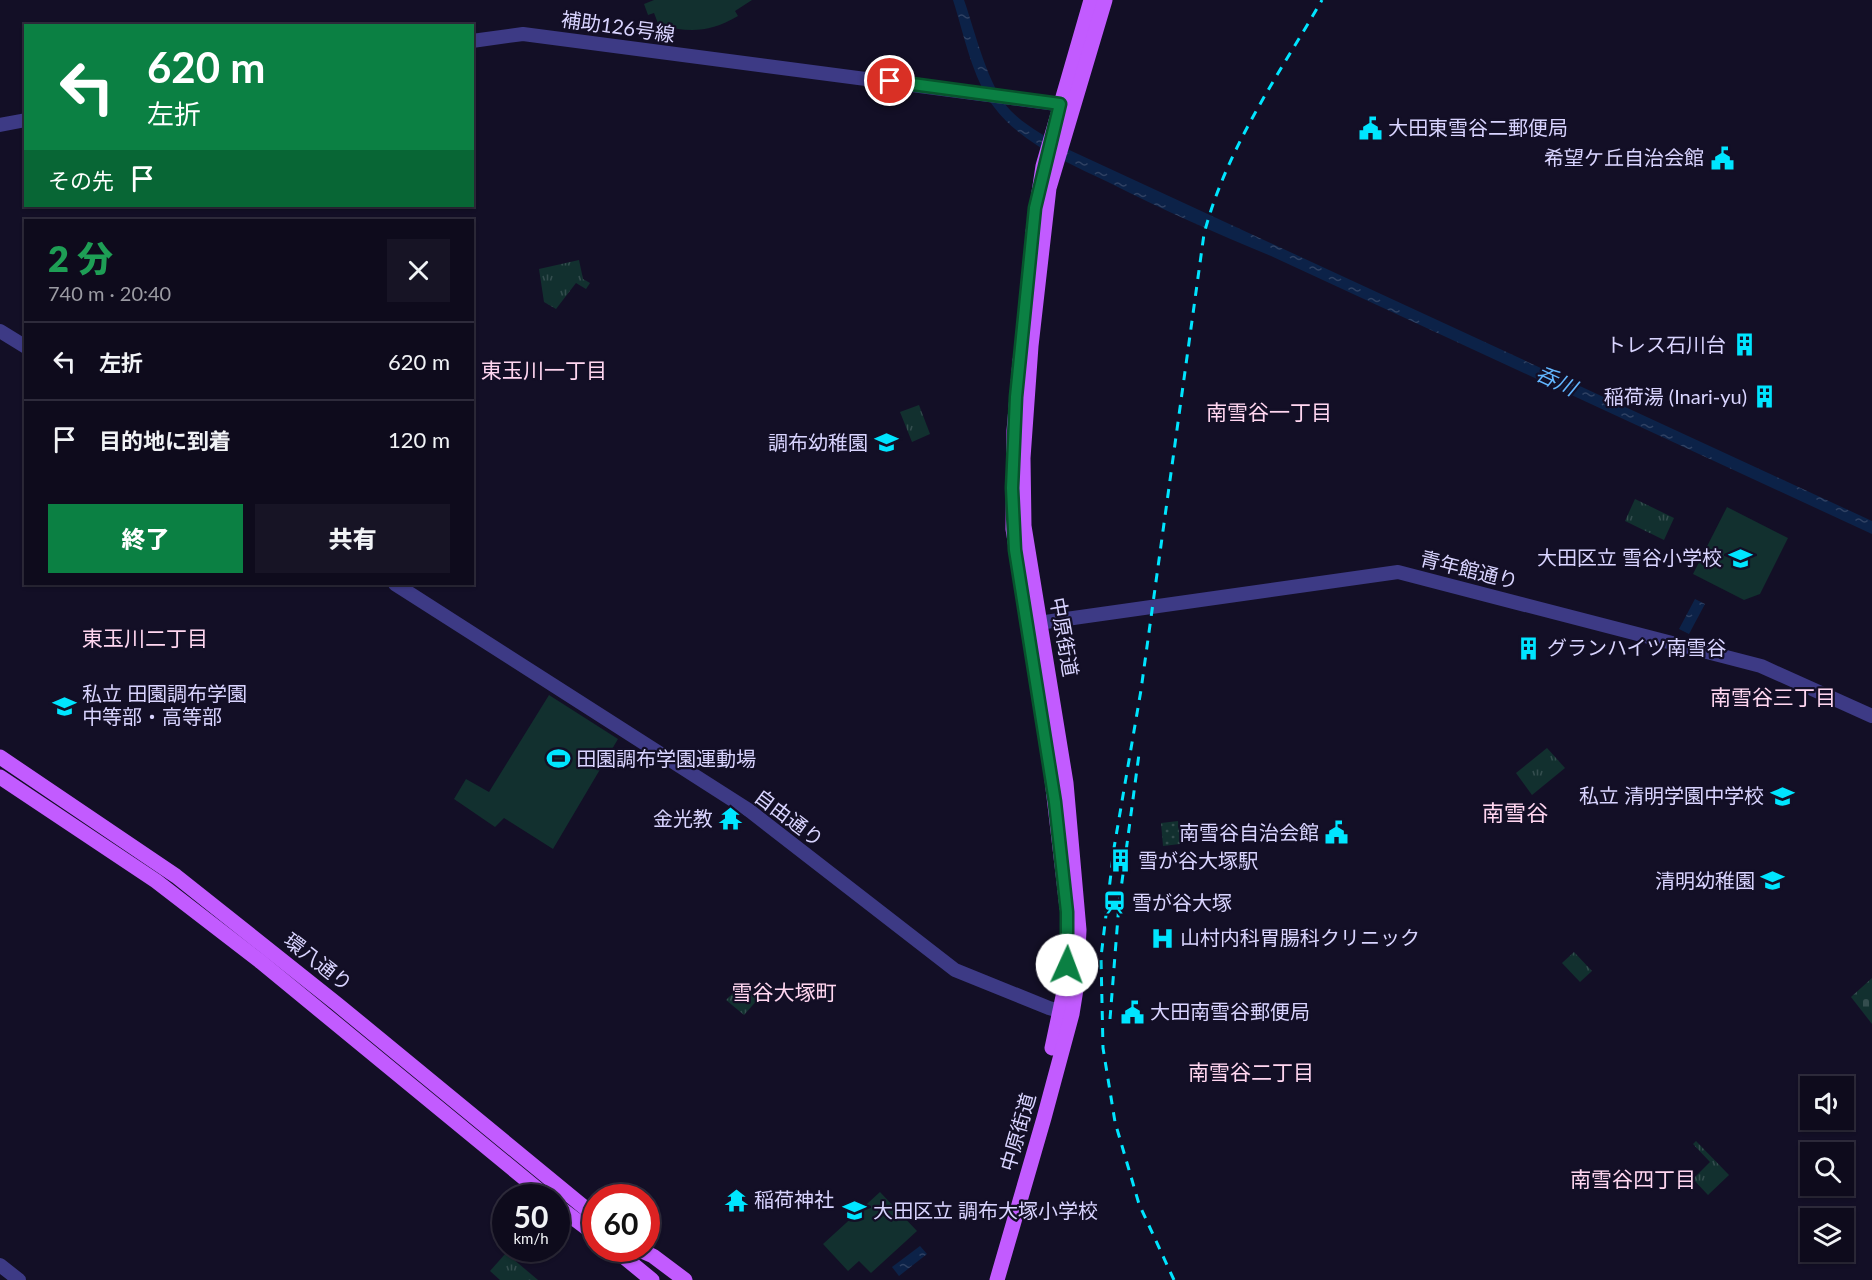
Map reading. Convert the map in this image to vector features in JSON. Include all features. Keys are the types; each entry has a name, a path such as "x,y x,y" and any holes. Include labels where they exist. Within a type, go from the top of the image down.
{"main road":[{"name":"中原街道","path":"986,1280 1036,1110 1061,1012 1078,967 1077,905 1063,762 1034,623 1024,526 1023,458 1044,220 1055,146 1067,105 1091,0"},
{"name":"中原街道","path":"1067,105 1105,0"},
{"name":"環八通り","path":"0,758 176,876 337,1004 582,1205"},
{"name":"環八通り","path":"0,777 156,881 261,962 531,1184"},
{"name":"中原街道","path":"997,1280 1061,1012"},
{"path":"660,1261 685,1280"},
{"path":"631,1262 639,1280"},
{"path":"636,1262 652,1280"},
{"path":"644,1262 671,1280"}],"street":[{"name":"補助126号線","path":"474,41 523,34 1067,105"},
{"path":"0,124 24,120"},
{"path":"0,331 24,346"},
{"name":"青年館通り","path":"1034,623 1398,572 1761,666 1872,716"},
{"name":"自由通り","path":"397,585 750,812 955,970 1061,1012"},
{"path":"0,1265 19,1280"}],"green space":[{"path":"654,0 752,0 735,11 738,16 728,22 700,30 690,30 659,26 654,13 648,15 644,4"},
{"path":"579,260 583,279 590,283 586,289 576,283 556,309 544,302 539,269"},
{"path":"919,405 930,434 912,442 900,412"},
{"path":"1635,499 1674,518 1664,540 1625,521"},
{"path":"1727,507 1788,538 1760,594 1744,600 1693,574"},
{"name":"田園調布学園運動場","path":"549,695 618,739 553,849 504,818 495,827 454,799 466,779 489,792"},
{"path":"1547,748 1565,768 1532,795 1516,773"},
{"path":"1178,821 1180,844 1163,846 1161,823"},
{"path":"1574,952 1592,971 1580,982 1562,963"},
{"path":"1872,978 1872,1024 1851,997"},
{"path":"742,984 759,998 744,1015 726,1000"},
{"path":"1696,1141 1729,1175 1708,1195 1693,1179 1710,1162 1693,1144"},
{"path":"880,1192 917,1231 871,1273 859,1261 848,1271 823,1244"},
{"path":"498,1262 517,1262 538,1280 500,1280 490,1271"}],"water":[{"name":"呑川","path":"953,0 964,0 989,74 1003,101 1023,122 1065,148 1872,521 1872,534 1271,256 1168,211 1046,151 1031,142 1005,120 986,95 974,69"},
{"path":"1695,599 1705,604 1689,634 1679,629"},
{"path":"920,1246 927,1254 899,1276 892,1267"}],"railway":[{"path":"1174,1280 1139,1204 1115,1122 1103,1048 1101,957 1114,848 1141,690 1204,234 1226,171 1240,142 1271,84 1322,0"},
{"path":"1110,1019 1119,904 1139,754"}],"place":[{"name":"大田東雪谷二郵便局","path":"1370,128"},
{"name":"希望ケ丘自治会館","path":"1722,158"},
{"name":"トレス石川台","path":"1744,345"},
{"name":"稲荷湯 (Inari-yu)","path":"1765,397"},
{"name":"調布幼稚園","path":"886,443"},
{"name":"大田区立 雪谷小学校","path":"1740,558"},
{"name":"グランハイツ南雪谷","path":"1529,648"},
{"name":"私立 田園調布学園 中等部・高等部","path":"64,706"},
{"name":"田園調布学園運動場","path":"558,759"},
{"name":"私立 清明学園中学校","path":"1782,796"},
{"name":"金光教","path":"731,819"},
{"name":"南雪谷自治会館","path":"1337,833"},
{"name":"雪が谷大塚駅","path":"1120,861"},
{"name":"清明幼稚園","path":"1773,881"},
{"name":"雪が谷大塚","path":"1114,903"},
{"name":"山村内科胃腸科クリニック","path":"1162,938"},
{"name":"大田南雪谷郵便局","path":"1132,1012"},
{"name":"稲荷神社","path":"736,1200"},
{"name":"大田区立 調布大塚小学校","path":"855,1211"}],"district":[{"name":"東玉川一丁目","path":"544,371"},
{"name":"南雪谷一丁目","path":"1269,413"},
{"name":"東玉川二丁目","path":"145,639"},
{"name":"南雪谷三丁目","path":"1773,698"},
{"name":"南雪谷","path":"1515,813"},
{"name":"雪谷大塚町","path":"784,993"},
{"name":"南雪谷二丁目","path":"1251,1073"},
{"name":"南雪谷四丁目","path":"1633,1180"}],"route":[{"path":"890,81 1060,104 1043,166 1035,208 1016,397 1012,488 1015,550 1055,802 1067,912 1069,946 1067,965"}]}
